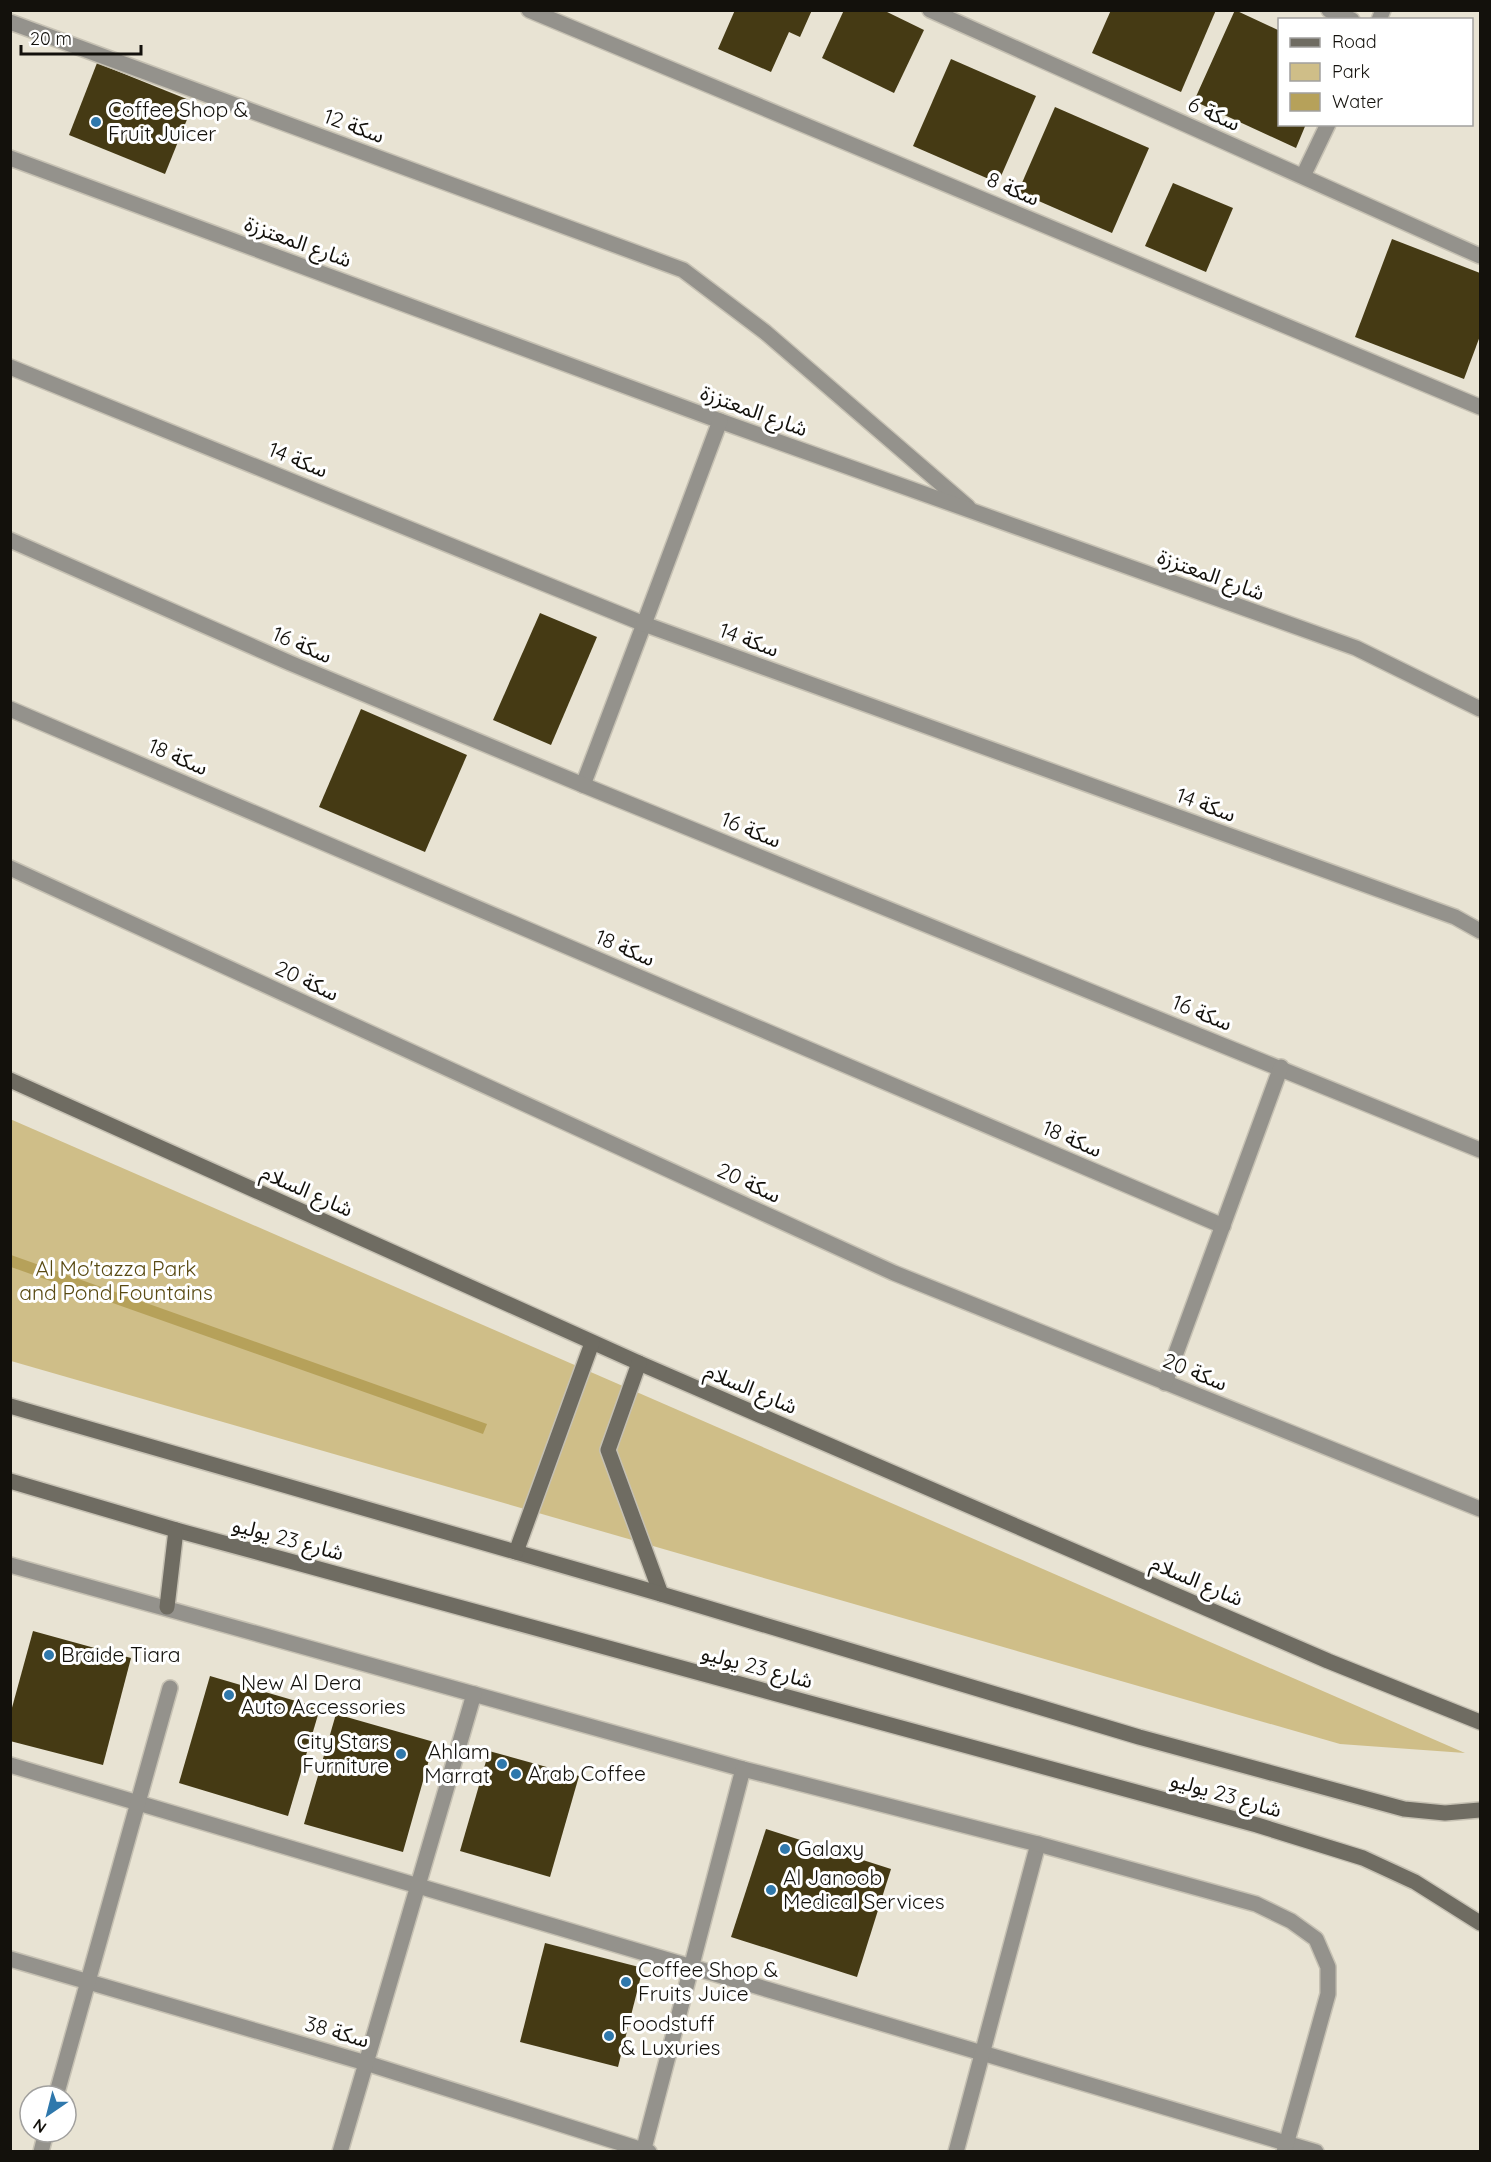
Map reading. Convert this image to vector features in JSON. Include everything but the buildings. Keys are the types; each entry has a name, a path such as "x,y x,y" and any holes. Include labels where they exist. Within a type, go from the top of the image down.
{"main road":[{"name":"شارع السلام","path":"10,1080 639,1363 1328,1661 1480,1722"},
{"path":"516,1552 592,1342"},
{"path":"639,1363 608,1450 661,1594"},
{"name":"شارع 23 يوليو","path":"10,1407 661,1594 1139,1737 1404,1809 1445,1813 1480,1810"},
{"name":"شارع 23 يوليو","path":"10,1481 176,1530 1257,1825 1363,1858 1415,1882 1480,1923"},
{"path":"167,1607 176,1530"}],"street":[{"name":"سكة 8","path":"529,10 1480,407"},
{"name":"سكة 6","path":"930,10 1480,256"},
{"path":"1329,10 1347,18"},
{"name":"سكة 12","path":"10,22 683,270 765,332 975,513"},
{"path":"1303,176 1327,126"},
{"name":"شارع المعتززة","path":"10,158 720,421 1356,648 1480,709"},
{"name":"سكة 14","path":"10,367 644,624 1455,917 1480,931"},
{"path":"584,785 720,421"},
{"name":"سكة 16","path":"10,540 290,663 1480,1150"},
{"name":"سكة 18","path":"10,709 1223,1226"},
{"name":"سكة 20","path":"10,868 894,1273 1480,1509"},
{"path":"1165,1383 1281,1067"},
{"path":"10,1565 743,1769 1038,1844 1256,1904 1291,1922 1316,1939 1328,1966 1328,1994 1285,2147"},
{"path":"59,2084 170,1688"},
{"path":"340,2151 474,1694"},
{"path":"10,1765 982,2051 1285,2147 1316,2151"},
{"path":"645,2151 743,1769"},
{"path":"956,2151 1038,1844"},
{"name":"سكة 38","path":"10,1959 366,2063 645,2151"}],"green space":[{"name":"Al Mo'tazza Park and Pond Fountains","path":"10,1119 1465,1753 1340,1744 11,1361"}],"water":[{"path":"11,1255 487,1424 483,1434 11,1267"}],"place":[{"name":"Coffee Shop & Fruit Juicer","path":"96,122"},
{"name":"Braide Tiara","path":"49,1655"},
{"name":"New Al Dera Auto Accessories","path":"229,1695"},
{"name":"City Stars Furniture","path":"401,1754"},
{"name":"Ahlam Marrat","path":"502,1764"},
{"name":"Arab Coffee","path":"516,1774"},
{"name":"Galaxy","path":"785,1849"},
{"name":"Al Janoob Medical Services","path":"771,1890"},
{"name":"Coffee Shop & Fruits Juice","path":"626,1982"},
{"name":"Foodstuff & Luxuries","path":"609,2036"}]}
